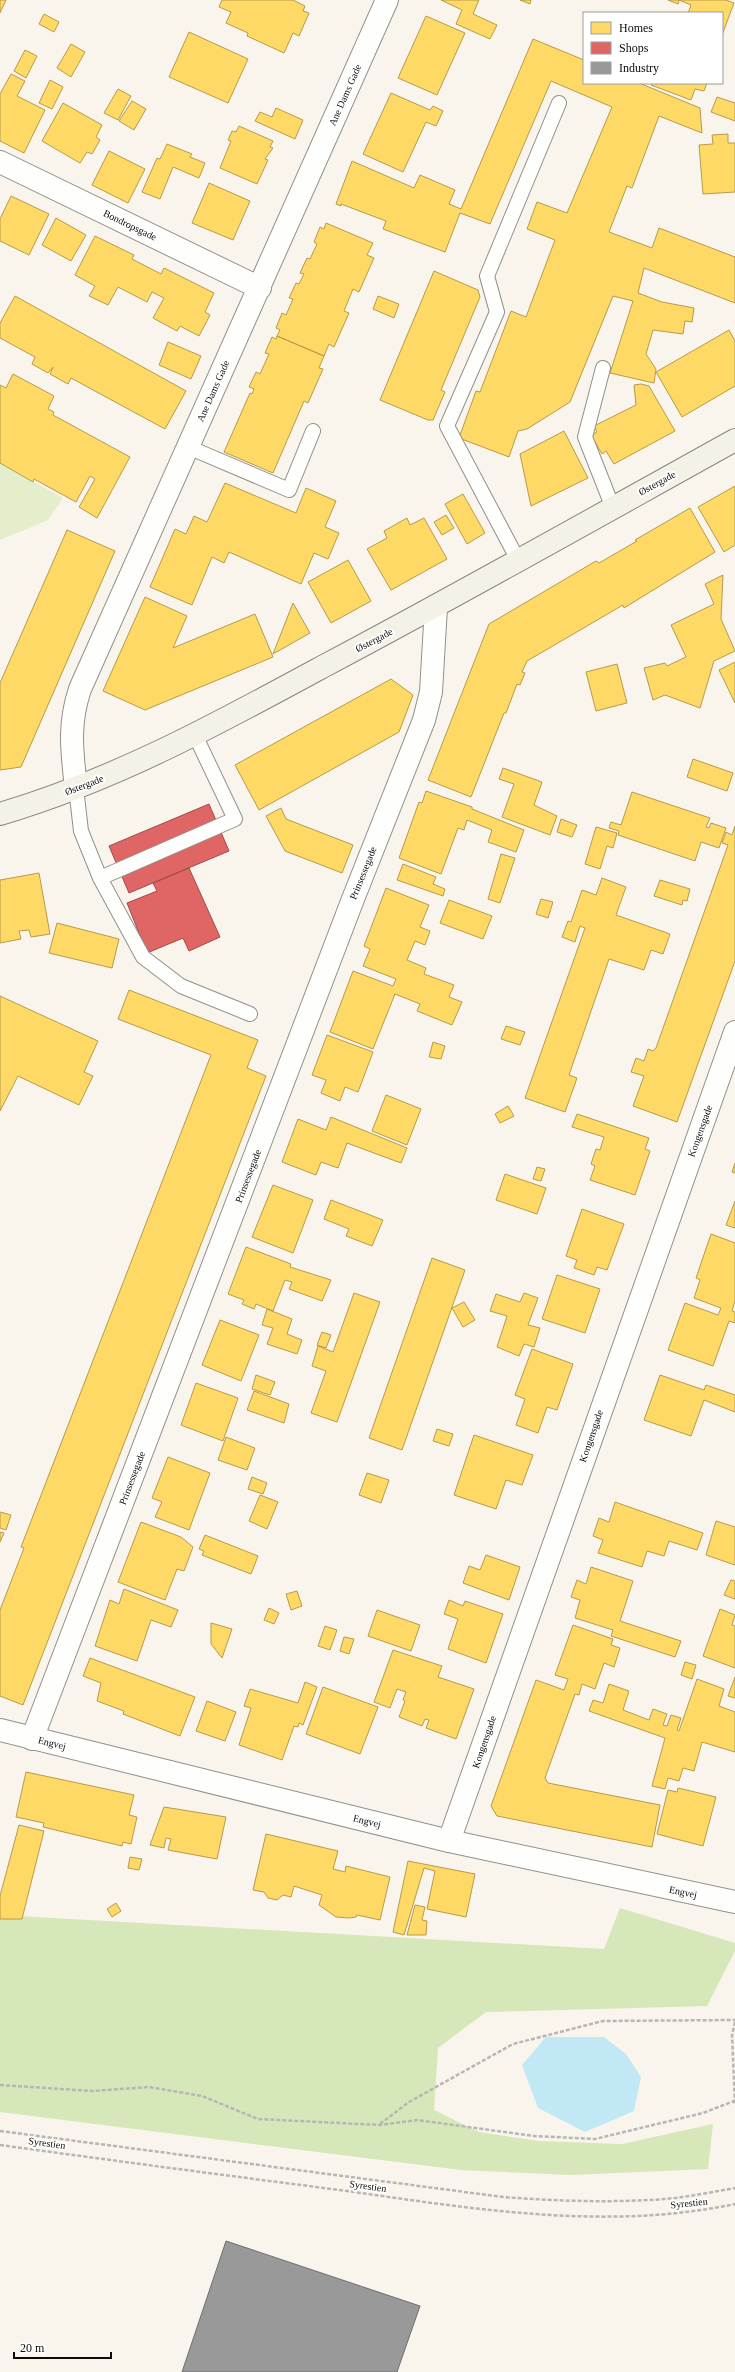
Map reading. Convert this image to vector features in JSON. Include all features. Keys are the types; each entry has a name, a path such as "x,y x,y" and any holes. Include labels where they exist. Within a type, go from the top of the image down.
{"main road":[{"name":"Østergade","path":"0,814 76,788 127,768 195,735 436,607 735,440"}],"street":[{"name":"Ane Dams Gade","path":"76,788 71,730 73,711 80,688 388,0"},
{"name":"Bondropsgade","path":"0,162 260,288"},
{"name":"Prinsessegade","path":"32,1739 353,899 424,720 431,692 436,607"},
{"name":"Kongensgade","path":"449,1841 735,1032"},
{"name":"Engvej","path":"0,1730 449,1841 735,1902"}],"lane":[{"path":"518,560 447,426 497,312 487,276 559,103"},
{"path":"604,368 585,437 613,508"},
{"path":"188,447 289,490 313,431"},
{"path":"100,878 235,819 195,735"},
{"path":"76,788 81,831 100,878 143,957 181,986 250,1014"}],"path":[{"path":"380,2125 409,2102 513,2044 603,2021 735,2021 732,2035 735,2105"},
{"path":"0,2085 92,2091 149,2087 202,2096 258,2119 380,2125 417,2120 534,2136 595,2139 703,2113 734,2101"},
{"name":"Syrestien","path":"0,2131 503,2197 552,2200 623,2201 666,2198 735,2188"},
{"name":"Syrestien","path":"0,2145 508,2213 639,2216 735,2204"}],"green space":[{"path":"0,463 63,498 48,520 0,540"},
{"path":"620,1908 735,1943 735,1951 707,2006 486,2012 438,2048 434,2110 479,2132 538,2141 622,2144 713,2124 708,2169 571,2175 461,2170 0,2112 0,1915 604,1949"}],"water":[{"path":"546,2037 604,2037 626,2054 641,2077 634,2111 585,2132 538,2108 522,2065"}],"building: Homes":[{"path":"0,0 6,0 0,13"},
{"path":"222,0 293,0 305,6 303,11 309,13 299,36 293,33 284,53 247,36 248,33 226,23 231,12 219,7"},
{"path":"441,0 479,0 473,14 497,25 490,39 456,24 462,10"},
{"path":"520,0 531,0 530,4"},
{"path":"668,0 679,0 678,4"},
{"path":"679,0 726,0 734,3 723,32 723,12 688,12 691,5"},
{"path":"44,14 59,22 54,32 39,24"},
{"path":"426,16 465,33 437,95 398,78"},
{"path":"189,32 248,59 228,103 169,77"},
{"path":"533,39 583,60 583,84 641,84 700,108 702,133 659,116 632,188 627,186 609,232 652,248 659,228 735,257 735,303 644,268 638,293 662,302 694,308 692,322 685,321 683,334 653,330 646,354 656,369 654,383 610,373 633,301 613,296 570,402 527,429 518,431 509,457 459,438 476,391 480,392 511,311 526,317 555,240 527,229 537,202 567,213 612,107 551,81 490,224 460,213 445,252 383,229 386,221 341,204 341,206 336,204 352,161 414,188 420,175 455,190 449,204 461,209"},
{"path":"71,44 85,52 71,77 57,68"},
{"path":"25,50 37,56 26,78 14,71"},
{"path":"11,74 25,81 17,96 45,110 24,153 0,141 0,94"},
{"path":"50,80 63,87 52,109 39,103"},
{"path":"707,84 704,91 695,89 691,100 651,85"},
{"path":"118,89 131,96 118,120 104,113"},
{"path":"391,93 430,110 433,106 443,111 436,126 426,122 403,172 363,154"},
{"path":"717,97 735,103 735,121 711,112"},
{"path":"132,101 146,109 134,130 119,121"},
{"path":"63,103 102,125 96,137 100,140 92,154 87,152 80,163 42,141"},
{"path":"276,108 303,120 295,139 255,121 260,112 272,117"},
{"path":"239,126 273,141 270,147 273,148 265,159 268,160 257,184 220,168 231,141 228,140 232,131 236,132"},
{"path":"728,134 728,143 735,143 735,192 703,194 699,145 713,144 712,135"},
{"path":"167,144 192,154 190,157 205,163 199,178 173,167 160,199 142,192 157,158 160,159"},
{"path":"109,151 145,169 128,203 92,185"},
{"path":"209,183 250,201 233,240 192,223"},
{"path":"11,196 49,214 29,255 0,241 0,219"},
{"path":"56,218 86,235 71,261 42,245"},
{"path":"326,223 373,243 367,255 374,258 359,292 353,289 344,311 349,313 334,347 329,344 324,356 277,336 280,330 276,328 282,313 286,315 293,299 289,298 296,283 299,284 304,274 300,273 307,258 310,259 317,244 314,242 320,227 324,229"},
{"path":"95,236 134,255 132,259 161,274 164,268 214,293 205,312 210,315 199,336 180,326 177,331 153,318 164,298 152,292 147,302 118,287 108,305 89,296 95,286 75,275"},
{"path":"434,271 478,290 480,297 441,390 445,392 433,420 428,420 380,400"},
{"path":"15,296 186,391 165,429 71,378 68,384 50,374 53,367 48,373 32,364 35,357 0,338 0,323"},
{"path":"378,296 399,304 394,318 373,309"},
{"path":"729,330 735,341 735,386 682,417 656,372"},
{"path":"277,336 324,356 319,368 323,369 308,403 304,401 273,473 224,452 250,393 252,394 254,389 249,387 256,372 260,374 269,354 265,353 272,337 276,339"},
{"path":"168,342 201,356 191,379 159,365"},
{"path":"13,374 54,396 48,409 54,412 53,415 130,457 97,518 79,507 95,479 90,476 76,502 34,479 33,482 0,463 0,385 6,388"},
{"path":"641,384 649,386 675,431 614,464 606,451 602,454 591,435 597,432 594,426 636,405 634,385"},
{"path":"564,431 588,478 531,506 520,454"},
{"path":"225,483 296,513 306,488 336,501 325,527 339,533 328,559 314,553 301,584 229,552 224,563 212,557 192,605 150,587 175,529 186,534 194,516 207,522"},
{"path":"735,486 735,545 724,552 698,507"},
{"path":"463,494 485,533 467,544 445,504"},
{"path":"690,508 715,552 624,608 623,605 527,661 522,672 525,673 520,685 517,684 506,713 504,713 471,797 428,780 489,624 596,561 599,563"},
{"path":"446,515 454,528 442,535 434,522"},
{"path":"407,518 410,525 424,518 447,559 391,590 367,549 387,538 384,531"},
{"path":"67,530 115,551 21,767 0,770 0,683"},
{"path":"348,560 371,601 331,623 308,582"},
{"path":"723,575 721,619 735,651 714,661 700,708 665,695 653,700 644,668 665,663 667,666 686,657 671,625 714,604 705,584"},
{"path":"145,597 187,616 173,648 255,614 273,657 145,710 103,691"},
{"path":"293,603 310,633 273,654"},
{"path":"735,662 735,703 719,670"},
{"path":"617,664 627,703 596,711 586,672"},
{"path":"391,679 413,695 399,732 259,810 235,765"},
{"path":"693,759 733,773 727,791 687,777"},
{"path":"503,768 542,782 534,805 557,816 550,835 502,817 514,784 499,779"},
{"path":"426,791 472,807 472,809 524,830 516,852 488,842 492,830 467,820 464,830 458,828 441,874 399,858 419,802 422,803"},
{"path":"632,792 710,818 706,827 709,828 711,823 726,828 719,848 701,842 695,861 618,835 619,831 609,828 611,822 621,825"},
{"path":"281,808 286,819 353,845 342,873 285,851 266,816"},
{"path":"561,819 577,825 572,837 557,832"},
{"path":"735,826 735,961 677,1122 633,1106 644,1076 631,1072 636,1058 644,1061 648,1049 653,1051 656,1048 728,845 722,843 726,832 732,835"},
{"path":"596,827 617,833 613,848 607,846 600,869 585,864"},
{"path":"501,854 515,858 500,903 488,899"},
{"path":"403,864 436,877 433,884 445,889 443,896 397,880"},
{"path":"39,873 50,934 31,937 29,930 19,931 21,939 0,943 0,880"},
{"path":"602,878 626,887 616,915 670,934 663,954 651,950 644,970 609,959 569,1075 577,1078 565,1112 525,1098 585,928 580,926 575,942 562,937 568,921 571,922 582,890 596,895"},
{"path":"660,880 690,889 687,901 683,900 682,905 654,896"},
{"path":"386,888 429,905 420,927 430,931 425,945 415,941 407,960 426,968 424,974 454,985 449,997 462,1002 452,1025 417,1011 420,1004 395,994 373,1049 330,1032 353,971 393,986 396,979 363,966 370,949 364,946"},
{"path":"541,899 553,902 548,918 536,914"},
{"path":"449,900 492,916 483,939 440,923"},
{"path":"57,923 119,939 112,968 49,953"},
{"path":"129,990 258,1040 247,1068 266,1076 23,1705 0,1696 0,1610 24,1548 21,1547 211,1055 118,1019"},
{"path":"0,996 98,1041 84,1072 93,1076 79,1105 18,1076 0,1111"},
{"path":"506,1026 525,1032 520,1045 501,1039"},
{"path":"327,1035 373,1052 358,1092 345,1087 340,1101 321,1093 326,1080 312,1075"},
{"path":"433,1042 445,1046 441,1059 429,1057"},
{"path":"386,1095 421,1109 407,1145 372,1131"},
{"path":"508,1106 514,1116 500,1123 495,1114"},
{"path":"577,1114 649,1138 645,1149 650,1151 635,1195 590,1180 595,1166 591,1164 596,1149 600,1150 604,1137 572,1127"},
{"path":"331,1117 407,1148 401,1163 347,1143 338,1168 321,1162 316,1175 282,1162 298,1119 326,1130"},
{"path":"735,1163 735,1173 732,1172"},
{"path":"537,1167 545,1169 541,1181 533,1179"},
{"path":"505,1174 546,1188 537,1214 496,1200"},
{"path":"273,1185 313,1200 293,1253 252,1237"},
{"path":"331,1200 383,1220 372,1246 346,1236 349,1229 324,1219"},
{"path":"735,1201 735,1228 726,1225"},
{"path":"582,1209 624,1224 607,1270 597,1267 594,1275 574,1268 577,1260 566,1256"},
{"path":"711,1234 735,1243 735,1301 732,1311 735,1312 735,1323 729,1321 713,1366 668,1350 685,1303 718,1315 721,1308 694,1298 700,1280 696,1278"},
{"path":"246,1247 291,1264 290,1267 331,1280 322,1301 289,1289 292,1282 285,1280 273,1311 256,1304 254,1309 242,1304 244,1300 228,1294"},
{"path":"432,1258 465,1270 402,1450 369,1438"},
{"path":"557,1275 600,1289 585,1333 542,1319"},
{"path":"354,1293 380,1302 337,1422 311,1413 326,1371 312,1366 318,1346 333,1352"},
{"path":"524,1293 538,1298 528,1325 540,1328 534,1347 524,1344 519,1356 497,1347 507,1316 490,1311 496,1294 520,1302"},
{"path":"464,1302 475,1320 463,1327 452,1308"},
{"path":"267,1309 292,1319 287,1334 302,1340 297,1354 267,1344 273,1328 262,1325"},
{"path":"220,1320 259,1335 241,1381 202,1365"},
{"path":"322,1332 331,1335 326,1348 317,1345"},
{"path":"532,1349 573,1364 557,1410 547,1407 538,1433 516,1425 525,1399 515,1395"},
{"path":"256,1375 275,1382 270,1395 252,1389"},
{"path":"660,1375 704,1390 706,1385 735,1395 735,1412 704,1400 691,1436 644,1420"},
{"path":"196,1383 238,1398 223,1441 181,1425"},
{"path":"254,1391 289,1404 284,1423 247,1410"},
{"path":"437,1429 453,1434 449,1446 433,1441"},
{"path":"474,1435 533,1455 522,1485 506,1480 496,1509 454,1495"},
{"path":"226,1437 255,1448 247,1470 218,1460"},
{"path":"168,1457 210,1473 189,1530 155,1517 162,1502 152,1498"},
{"path":"367,1473 389,1480 381,1503 359,1495"},
{"path":"252,1477 267,1483 263,1494 248,1489"},
{"path":"260,1495 278,1502 267,1529 249,1521"},
{"path":"615,1502 703,1533 697,1550 669,1541 664,1556 647,1551 642,1567 598,1553 603,1540 593,1536 599,1518 609,1522"},
{"path":"0,1512 11,1515 6,1530 0,1528"},
{"path":"716,1521 735,1527 735,1565 706,1555"},
{"path":"141,1522 181,1537 193,1547 184,1571 177,1569 165,1600 118,1582"},
{"path":"0,1532 4,1533 0,1542"},
{"path":"205,1535 258,1556 251,1574 202,1555 204,1551 199,1549"},
{"path":"486,1555 520,1567 509,1600 463,1583 469,1566 480,1570"},
{"path":"591,1567 633,1581 620,1621 681,1641 675,1657 611,1636 613,1630 575,1618 580,1600 571,1597 577,1580 586,1584"},
{"path":"731,1580 735,1581 735,1599 724,1595"},
{"path":"124,1589 178,1610 171,1627 151,1620 137,1661 95,1646 110,1600 119,1604"},
{"path":"297,1591 302,1606 291,1610 286,1594"},
{"path":"449,1600 463,1606 465,1601 503,1614 486,1663 448,1649 458,1619 444,1614"},
{"path":"269,1608 279,1613 274,1624 264,1620"},
{"path":"720,1609 735,1615 732,1625 735,1626 735,1668 703,1656"},
{"path":"377,1610 420,1625 411,1651 368,1636"},
{"path":"211,1623 232,1629 222,1658 211,1644"},
{"path":"573,1625 613,1639 611,1645 620,1648 614,1667 604,1663 595,1689 582,1684 579,1695 575,1694 545,1778 548,1783 660,1805 652,1847 497,1816 491,1806 536,1680 564,1690 568,1679 555,1675"},
{"path":"325,1626 337,1630 330,1650 318,1646"},
{"path":"344,1637 354,1639 349,1654 340,1651"},
{"path":"393,1650 442,1666 438,1677 474,1689 456,1739 426,1728 429,1720 425,1719 422,1726 399,1717 405,1701 403,1700 406,1692 397,1689 390,1708 374,1702"},
{"path":"90,1658 195,1697 180,1736 123,1714 124,1711 97,1701 101,1683 83,1676"},
{"path":"685,1662 696,1665 692,1679 681,1675"},
{"path":"735,1677 735,1698 728,1696"},
{"path":"697,1679 724,1689 719,1706 735,1712 735,1752 702,1742 694,1771 683,1768 679,1781 668,1778 665,1789 652,1786 665,1738 589,1711 593,1700 603,1703 609,1684 629,1691 623,1710 649,1720 653,1709 667,1714 663,1725 667,1726 671,1715 681,1718 677,1730 679,1731"},
{"path":"305,1682 317,1687 303,1725 299,1723 298,1727 294,1726 282,1760 239,1745 251,1708 244,1706 250,1689 298,1703"},
{"path":"323,1687 378,1707 360,1754 306,1734"},
{"path":"207,1701 236,1712 225,1741 196,1731"},
{"path":"26,1772 134,1795 129,1815 137,1817 131,1844 123,1842 122,1846 43,1827 44,1823 16,1817"},
{"path":"678,1788 716,1797 703,1846 657,1834 668,1790 677,1792"},
{"path":"164,1807 226,1817 217,1859 168,1850 171,1839 166,1838 164,1848 150,1845"},
{"path":"19,1825 44,1831 22,1919 0,1919 0,1896"},
{"path":"266,1834 338,1851 333,1869 345,1872 346,1866 390,1877 380,1920 357,1915 356,1917 349,1918 336,1917 319,1905 322,1895 294,1886 291,1897 283,1895 277,1900 268,1898 264,1892 253,1890"},
{"path":"130,1857 142,1859 139,1870 128,1868"},
{"path":"408,1861 475,1874 466,1917 427,1909 435,1871 424,1868 404,1935 393,1932"},
{"path":"116,1903 121,1911 112,1917 107,1909"},
{"path":"415,1905 425,1907 422,1920 427,1921 426,1935 407,1935"}],"building: Shops":[{"path":"209,804 229,851 129,893 109,846"},
{"path":"189,868 220,937 189,951 183,938 147,953 127,903 157,891 153,883"}],"building: Industry":[{"path":"226,2241 420,2306 397,2372 182,2372"}]}
